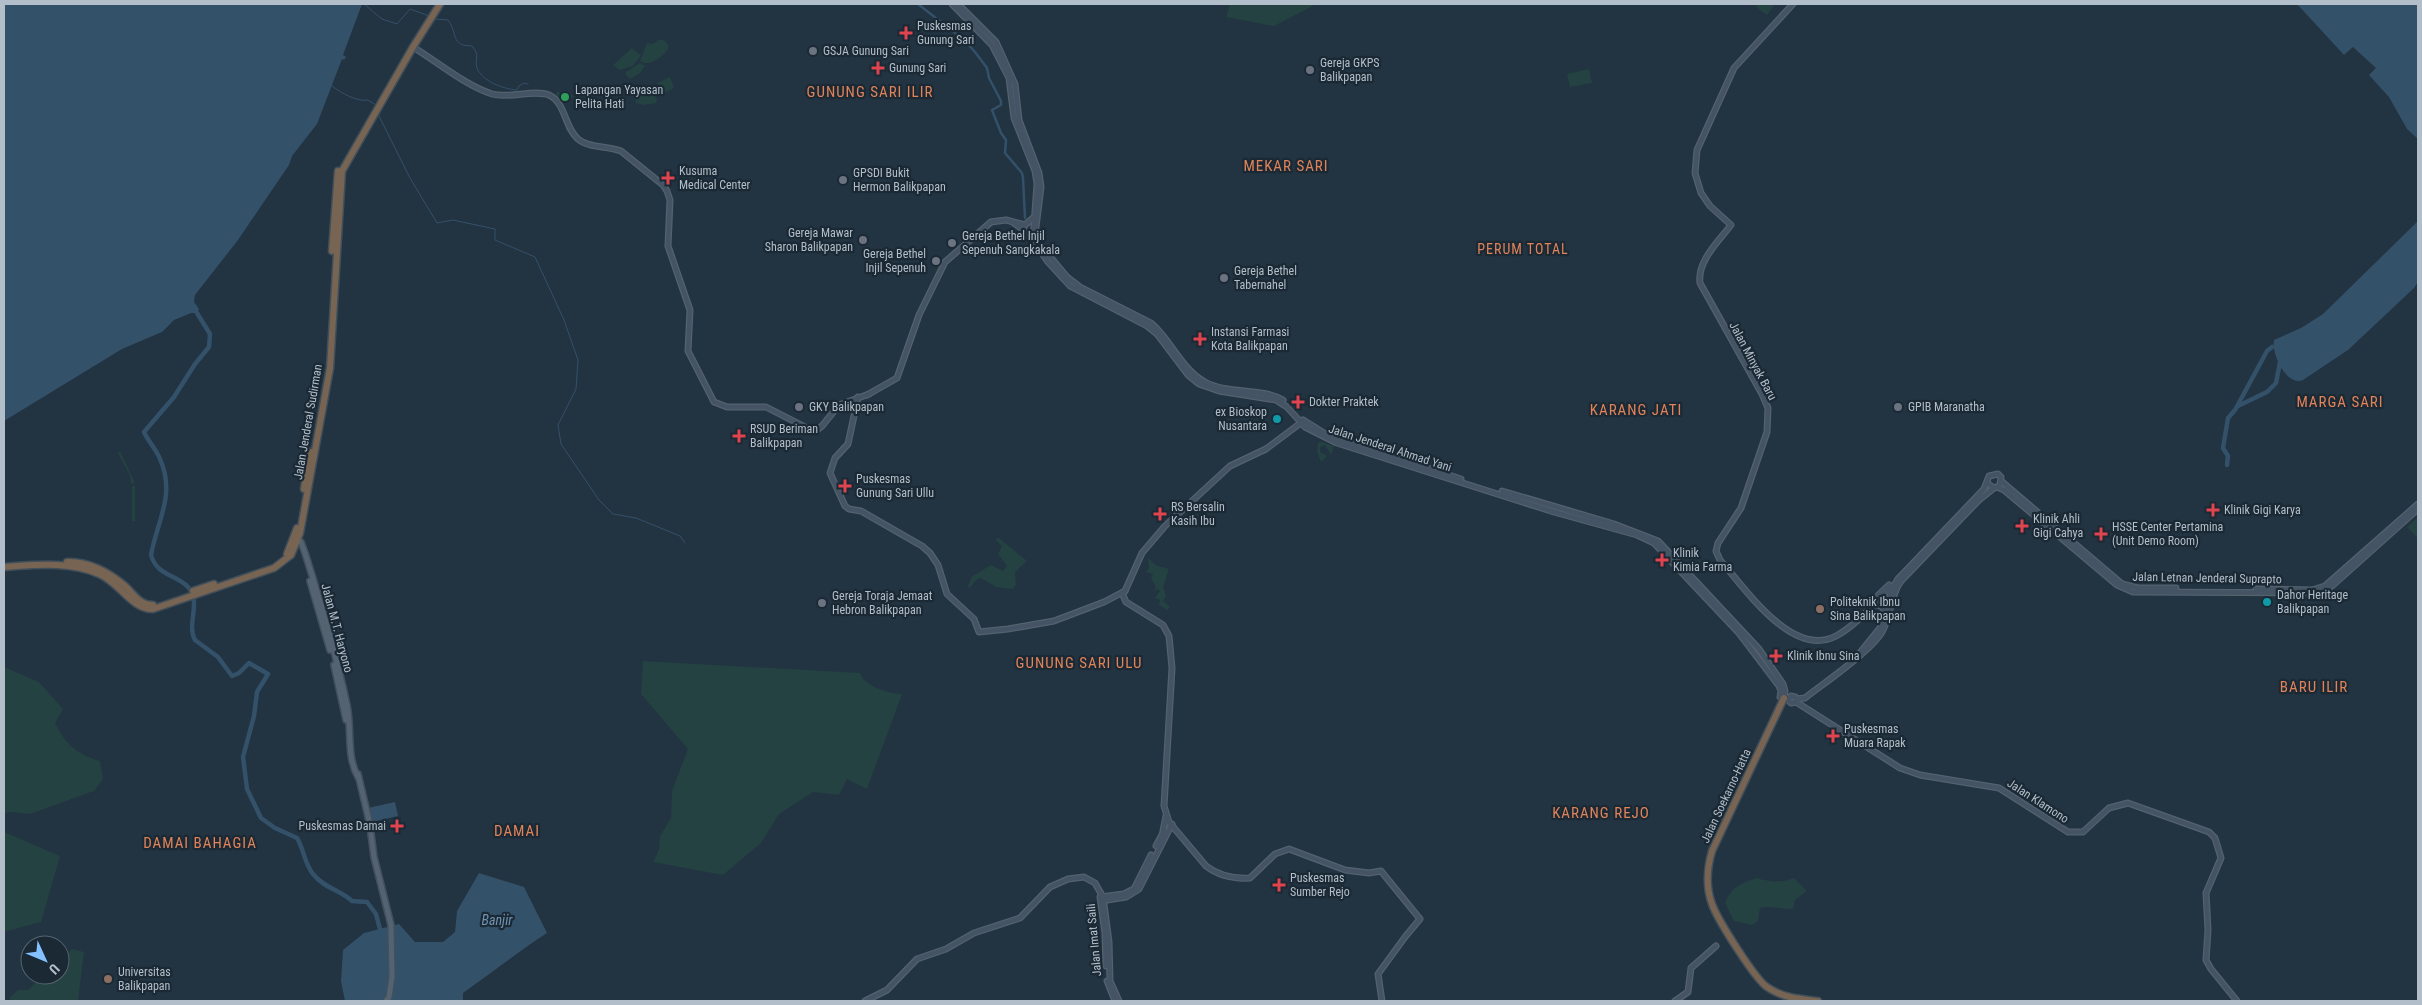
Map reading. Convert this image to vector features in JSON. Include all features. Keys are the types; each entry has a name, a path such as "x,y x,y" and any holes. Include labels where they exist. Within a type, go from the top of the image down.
{"highway":[{"name":"Jalan Jenderal Sudirman","path":"430,16 435,4"},
{"name":"Jalan Jenderal Sudirman","path":"198,592 274,568 291,556 296,541 326,378 335,195 339,170 425,24 440,4"},
{"name":"Jalan Jenderal Sudirman","path":"5,565 79,567 106,577 139,606 147,609 157,608 276,563 285,557 296,541"},
{"path":"291,556 298,552 303,554"},
{"name":"Jalan Soekarno-Hatta","path":"1790,699 1781,706 1713,848 1708,873 1713,907 1759,979 1782,995 1795,1000"},
{"name":"Jalan Soekarno-Hatta","path":"1790,699 1709,850 1705,882 1710,907 1762,986 1783,998 1818,1001"}],"main road":[{"path":"952,4 994,49 1009,78 1014,118 1034,164 1037,184 1034,216 1030,230"},
{"path":"958,4 996,42 1015,84 1019,120 1041,186 1037,221 1030,230"},
{"name":"Jalan Minyak Baru","path":"1793,4 1734,68 1697,150 1694,173 1701,193 1710,206 1732,225 1704,261 1700,272 1700,283 1762,394 1768,408 1769,421 1767,433 1741,508 1719,541 1716,552 1720,560 1782,627 1805,639 1825,640 1843,632 1897,582"},
{"path":"412,46 476,87 491,94 542,93 548,95 559,103 571,131 580,141 613,147 621,151 665,186 670,200 668,246 690,310 688,351 714,402 727,407 766,408 812,430 822,426 836,408 869,394 897,378 919,315 945,262 991,222 1003,220 1030,230"},
{"path":"1030,230 1034,216"},
{"path":"1030,230 1037,221"},
{"name":"Jalan Jenderal Ahmad Yani","path":"1030,230 1034,244 1070,286 1147,326 1157,334 1184,370 1199,384 1218,391 1276,400 1316,433 1337,443 1554,512 1637,535 1654,543 1747,643 1781,691 1790,699"},
{"name":"Jalan Jenderal Ahmad Yani","path":"1030,230 1037,241 1073,282 1151,323 1160,330 1186,366 1200,379 1212,386 1266,394 1284,401 1309,425 1327,436 1658,540 1759,649 1790,699"},
{"path":"856,398 848,444 835,458 830,470 831,478 843,501 851,508 864,510 879,522 922,546 930,553 938,566 947,594 974,620 979,632 1054,621 1124,592 1142,553 1166,526 1230,466 1266,449 1302,422"},
{"path":"1164,833 1171,644 1168,632 1163,625 1128,603 1124,592 1139,553 1151,538 1228,464 1265,446 1294,425 1295,415"},
{"path":"1861,615 1883,590 1897,582 1984,489 1988,477 1993,473 2000,475 2001,482 1979,500 1926,552"},
{"name":"Jalan Letnan Jenderal Suprapto","path":"2001,482 2120,587 2131,592 2312,590 2320,588 2337,577 2418,504"},
{"path":"1987,483 1996,487"},
{"name":"Jalan Letnan Jenderal Suprapto","path":"1996,487 2004,490 2104,572"},
{"name":"Jalan Letnan Jenderal Suprapto","path":"2201,590 2317,593 2332,586 2418,509"},
{"name":"Jalan M.T. Haryono","path":"296,541 303,554 349,728"},
{"name":"Jalan M.T. Haryono","path":"296,541 318,593 341,677 358,777 370,826 374,858 389,920 388,999"},
{"path":"1784,687 1790,699 1804,698 1874,643 1883,630 1897,582"},
{"path":"1858,655 1874,637 1897,582"},
{"path":"1873,604 1881,606 1885,611"},
{"name":"Jalan Klamono","path":"1790,699 1900,768 1920,775 1999,788 2068,832 2083,832 2109,808 2128,802 2209,832 2214,838 2221,859 2206,893 2208,930 2206,960 2237,1001"},
{"path":"1165,811 1170,823 1178,830 1206,866 1214,872 1231,877 1250,878 1275,854 1289,849 1345,870 1369,873 1381,871 1420,919 1378,974 1382,1001"},
{"path":"1164,833 1170,823"},
{"path":"1164,833 1178,830"},
{"name":"Jalan Imat Saili","path":"1117,1001 1110,981 1103,900 1126,897 1139,889 1164,833"},
{"path":"865,1001 891,986 917,959 946,949 974,934 996,928 1023,916 1050,887 1062,881 1087,877 1103,900"},
{"path":"1675,1001 1688,992 1691,968 1716,946"}],"green space":[{"path":"1230,4 1312,4 1313,6 1274,26 1226,17"},
{"path":"1758,4 1774,5 1767,15 1756,7"},
{"path":"658,40 664,40 668,45 668,49 659,58 651,62 644,63 640,61 647,43 653,44"},
{"path":"632,48 641,55 633,66 620,70 613,65"},
{"path":"640,63 645,66 640,73 630,79 626,72"},
{"path":"1589,69 1592,83 1570,87 1567,74"},
{"path":"670,77 674,88 662,94 657,83"},
{"path":"651,87 657,99 656,103 644,105 636,103 635,99 640,88"},
{"name":"Lapangan Yayasan Pelita Hati","path":"558,91 563,96 569,92 574,97 562,102 555,95"},
{"path":"1321,442 1334,446 1331,455 1325,445 1320,447 1320,452 1327,456 1321,462 1317,452 1318,443"},
{"path":"120,451 135,483 131,484 130,476 118,453"},
{"path":"132,486 135,486 135,521 132,521"},
{"path":"2418,517 2418,539 2407,527"},
{"path":"999,538 1027,561 1015,572 1016,585 1013,589 996,587 981,578 976,580 969,589 968,585 971,577 991,565 1003,571 1007,566 998,554 1002,546 995,539"},
{"path":"1148,558 1157,566 1169,569 1163,587 1166,596 1163,601 1170,607 1167,610 1159,605 1160,600 1155,598 1160,591 1158,589 1154,591 1156,587 1151,578 1153,574 1146,572 1149,568"},
{"path":"643,661 860,673 872,686 884,691 902,694 867,789 847,779 839,795 813,792 779,814 761,843 723,875 653,862 659,849 660,836 671,818 672,791 688,749 641,694"},
{"path":"4,667 39,682 63,709 55,723 63,737 79,752 100,761 103,779 94,791 30,814 4,813"},
{"path":"4,832 60,856 41,922 4,932"},
{"path":"1757,878 1785,881 1794,878 1807,891 1795,900 1793,909 1760,908 1758,921 1752,925 1734,921 1725,903 1727,898 1737,886"},
{"path":"72,949 84,952 78,1001 10,1001 10,997 18,990 28,990 33,985 70,985 70,951"}],"water":[{"path":"4,4 362,4 343,55 346,57 344,60 342,59 317,124 292,156 289,165 238,240 195,295 194,302 199,309 197,313 191,313 174,320 162,332 122,349 4,421"},
{"path":"2297,4 2418,4 2418,139 2407,129 2389,97 2369,75 2376,68 2353,47 2344,55"},
{"path":"2418,221 2418,282 2414,288 2348,350 2303,380 2291,379 2281,368 2277,360 2274,340 2301,328 2323,314"},
{"path":"395,802 398,816 372,822 368,808"},
{"name":"Banjir","path":"479,873 524,887 547,933 463,993 463,1001 345,1001 341,981 343,950 364,933 399,924 415,942 443,942 455,932 457,911"}],"waterway":[{"path":"364,4 382,19 397,24 410,9 429,16"},
{"path":"918,4 964,40 987,68 989,78 1001,101 1001,105 992,110 1001,133 1006,140 1005,153 1022,173 1025,218"},
{"path":"435,19 448,20 457,41 460,44 472,46 475,49 477,55 476,65 483,77 500,86 517,90 524,83 528,84"},
{"path":"332,86 349,96 359,100 368,100 374,104"},
{"path":"378,114 410,178 437,223 453,220 495,229 495,240 535,257 564,320 578,360 576,389 558,425 561,444 599,500 613,514 636,518 680,536 685,543"},
{"path":"197,313 210,334 209,347 195,364 174,397 144,432 160,459 166,484 164,508 151,555 162,571 183,583 192,593 194,599 192,627 195,640 218,657 232,676 239,673 249,663 268,674 257,692 254,716 243,757 247,789 261,818 275,828 297,838 310,870 322,883 352,901 367,902 376,914 381,933"},
{"path":"2227,465 2228,456 2223,448 2228,418 2235,410 2267,351 2272,347"},
{"path":"2238,406 2267,392 2276,383 2280,362"}],"place":[{"name":"Puskesmas Gunung Sari","path":"906,33"},
{"name":"GSJA Gunung Sari","path":"813,51"},
{"name":"Gunung Sari","path":"878,68"},
{"name":"Gereja GKPS Balikpapan","path":"1310,70"},
{"name":"Lapangan Yayasan Pelita Hati","path":"565,97"},
{"name":"Kusuma Medical Center","path":"668,178"},
{"name":"GPSDI Bukit Hermon Balikpapan","path":"843,180"},
{"name":"Gereja Mawar Sharon Balikpapan","path":"863,240"},
{"name":"Gereja Bethel Injil Sepenuh Sangkakala","path":"952,243"},
{"name":"Gereja Bethel Injil Sepenuh","path":"936,261"},
{"name":"Gereja Bethel Tabernahel","path":"1224,278"},
{"name":"Instansi Farmasi Kota Balikpapan","path":"1200,339"},
{"name":"Dokter Praktek","path":"1298,402"},
{"name":"GKY Balikpapan","path":"799,407"},
{"name":"GPIB Maranatha","path":"1898,407"},
{"name":"ex Bioskop Nusantara","path":"1277,419"},
{"name":"RSUD Beriman Balikpapan","path":"739,436"},
{"name":"Puskesmas Gunung Sari Ullu","path":"845,486"},
{"name":"Klinik Gigi Karya","path":"2213,510"},
{"name":"RS Bersalin Kasih Ibu","path":"1160,514"},
{"name":"Klinik Ahli Gigi Cahya","path":"2022,526"},
{"name":"HSSE Center Pertamina (Unit Demo Room)","path":"2101,534"},
{"name":"Klinik Kimia Farma","path":"1662,560"},
{"name":"Dahor Heritage Balikpapan","path":"2267,602"},
{"name":"Gereja Toraja Jemaat Hebron Balikpapan","path":"822,603"},
{"name":"Politeknik Ibnu Sina Balikpapan","path":"1820,609"},
{"name":"Klinik Ibnu Sina","path":"1776,656"},
{"name":"Puskesmas Muara Rapak","path":"1833,736"},
{"name":"Puskesmas Damai","path":"397,826"},
{"name":"Puskesmas Sumber Rejo","path":"1279,885"},
{"name":"Universitas Balikpapan","path":"108,979"}],"district":[{"name":"GUNUNG SARI ILIR","path":"870,92"},
{"name":"MEKAR SARI","path":"1286,166"},
{"name":"PERUM TOTAL","path":"1523,249"},
{"name":"MARGA SARI","path":"2340,402"},
{"name":"KARANG JATI","path":"1636,410"},
{"name":"GUNUNG SARI ULU","path":"1079,663"},
{"name":"BARU ILIR","path":"2314,687"},
{"name":"KARANG REJO","path":"1601,813"},
{"name":"DAMAI","path":"517,831"},
{"name":"DAMAI BAHAGIA","path":"200,843"}]}
